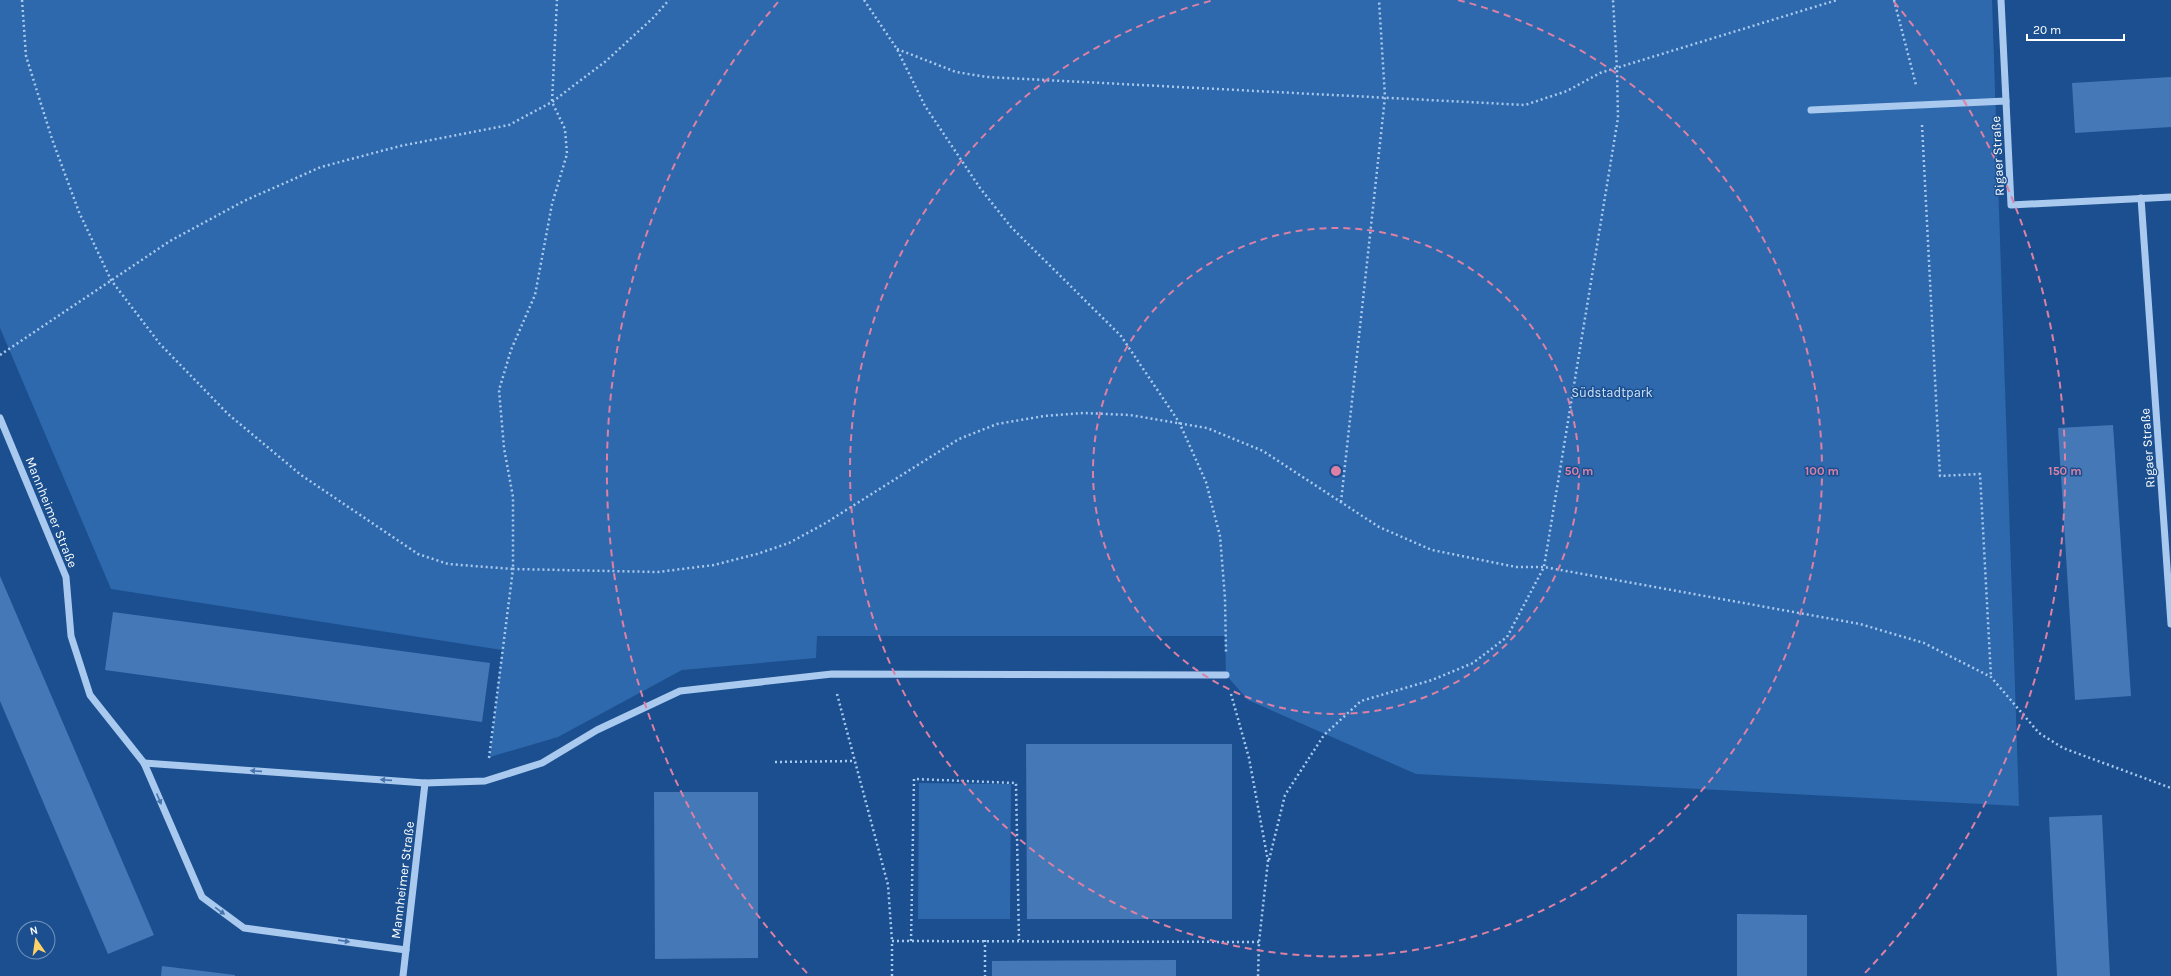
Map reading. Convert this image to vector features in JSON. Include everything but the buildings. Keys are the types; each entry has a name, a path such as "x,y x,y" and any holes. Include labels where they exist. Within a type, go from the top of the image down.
{"street":[{"path":"2001,0 2006,101"},
{"name":"Rigaer Straße","path":"1810,110 2006,101 2011,205 2171,197"},
{"name":"Rigaer Straße","path":"2141,198 2171,624"},
{"name":"Mannheimer Straße","path":"0,418 66,577 71,636 90,695 144,763 202,897 244,928 406,950 425,783"},
{"path":"144,763 425,783 485,782 542,763 597,730 680,691 832,674 1226,675"},
{"path":"403,976 406,950"}],"path":[{"path":"22,0 26,56 52,139 79,212 111,280 160,344 228,414 301,475 418,554 448,564 513,569 658,572 714,565 790,543 824,524 959,439 997,424 1044,416 1084,413 1130,415 1179,422 1207,428 1263,451 1379,527 1432,550 1516,567 1544,566 1860,624 1924,643 1991,677 2039,733 2063,748 2171,788"},
{"path":"485,782 513,569 513,497 504,448 499,390 511,350 535,295 552,204 567,154 565,129 552,102 557,0"},
{"path":"0,355 170,241 244,201 321,167 400,146 509,126 552,102 606,61 653,18 669,0"},
{"path":"864,0 897,49 925,106 980,188 1011,227 1121,336 1179,422 1206,482 1220,536 1225,598 1226,675 1249,758 1268,861"},
{"path":"1341,502 1386,97 1378,0"},
{"path":"1258,976 1259,942 1268,861 1285,795 1324,735 1361,701 1432,680 1473,663 1507,637 1544,566 1618,118 1613,0"},
{"path":"897,49 956,72 986,77 1525,105 1567,91 1600,73 1837,0"},
{"path":"1894,0 1921,105 1940,476 1980,474 1991,677"},
{"path":"832,674 888,885 892,941 892,976"},
{"path":"775,762 854,761"},
{"path":"911,941 914,779 1016,783 1019,940"},
{"path":"985,940 985,976"},
{"path":"892,941 1019,940 1259,942"}],"green space":[{"name":"Südstadtpark","path":"0,0 1992,0 2019,806 1416,774 1248,700 1226,675 1225,636 817,636 816,658 682,670 558,737 490,757 502,650 111,589 0,328"},
{"path":"919,783 1011,784 1010,919 918,919"}]}
